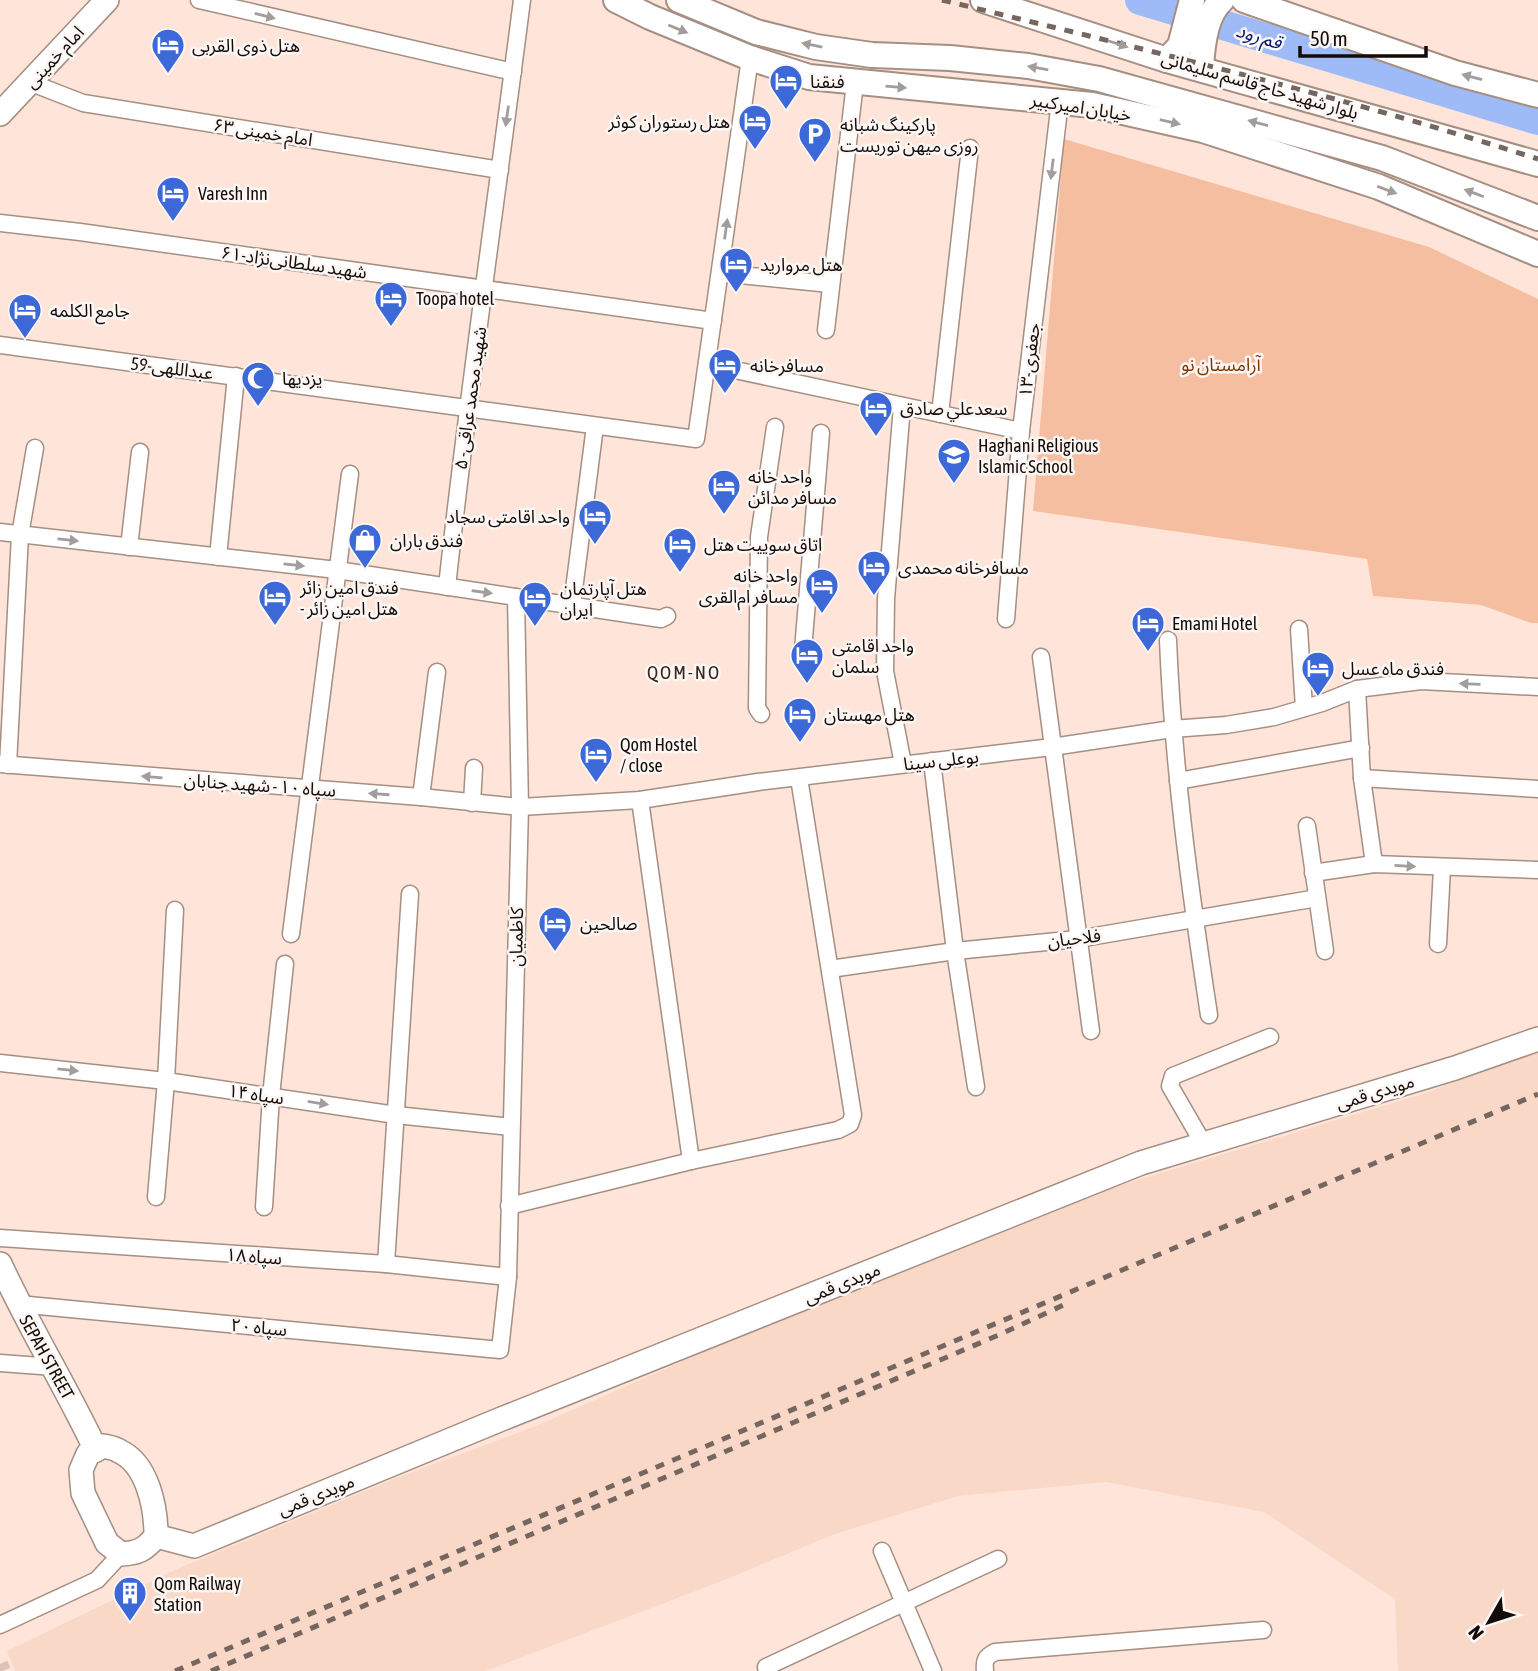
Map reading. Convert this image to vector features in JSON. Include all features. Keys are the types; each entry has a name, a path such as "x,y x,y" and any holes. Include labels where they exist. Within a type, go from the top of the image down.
{"main road":[{"name":"خیابان امیرکبیر","path":"617,0 650,17 750,58 809,77 1093,105 1203,130 1379,187 1538,254"},
{"name":"خیابان امیرکبیر","path":"679,0 756,32 816,47 873,55 950,58 1028,66 1099,79 1382,158 1538,218"},
{"name":"بلوار شهید حاج قاسم سلیمانی","path":"983,0 1187,57 1538,164"},
{"path":"1244,0 1455,73 1538,95"},
{"path":"1187,57 1204,3"}],"street":[{"name":"امام خمینی","path":"0,114 107,0"},
{"path":"199,0 513,72"},
{"name":"شهید محمد عراقی- ۵","path":"447,587 522,0"},
{"path":"750,58 707,364 1021,431"},
{"name":"امام خمینی ۶۳","path":"29,82 83,103 500,170"},
{"path":"826,330 855,83"},
{"name":"جعفری-۱۳","path":"1006,619 1021,431 1060,101"},
{"path":"940,414 970,148"},
{"name":"شهید سلطانی‌نژاد-۶۱","path":"0,223 713,321"},
{"path":"720,273 830,285"},
{"name":"عبداللهی-59","path":"0,345 696,439 707,364"},
{"path":"218,556 236,376"},
{"path":"902,406 886,599 885,671 903,764"},
{"path":"572,605 595,426"},
{"path":"761,713 757,708 756,666 759,537 775,428"},
{"path":"803,650 821,433"},
{"path":"4,764 20,535 34,448"},
{"path":"129,547 139,452"},
{"path":"291,934 351,474"},
{"path":"0,532 337,570 661,619 667,616"},
{"name":"کاظمیان","path":"500,1350 508,1277 520,807 516,597"},
{"path":"1298,629 1304,708"},
{"path":"1168,640 1172,729 1194,919 1209,1015"},
{"path":"1041,656 1091,1031"},
{"path":"421,797 437,672"},
{"name":"بوعلی سینا","path":"520,807 640,800 758,782 1052,747 1172,729 1226,725 1274,717 1357,689 1421,681 1538,687"},
{"path":"1357,689 1362,778 1374,864"},
{"path":"1178,781 1361,748"},
{"path":"932,761 955,951 976,1087"},
{"name":"سپاه ۱۰ - شهید جنابان","path":"4,764 520,807"},
{"path":"472,803 474,768"},
{"path":"509,1206 691,1161 838,1130 850,1124 853,1115 799,778"},
{"path":"1362,778 1538,789"},
{"path":"640,800 691,1161"},
{"path":"1307,825 1325,951"},
{"path":"1313,873 1374,864 1538,870"},
{"path":"1438,944 1442,868"},
{"path":"386,1265 410,894"},
{"name":"فلاحیان","path":"830,969 955,951 1078,939 1317,898"},
{"path":"156,1197 166,1081 175,910"},
{"path":"264,1207 271,1096 285,964"},
{"path":"1203,1143 1170,1086 1173,1076 1270,1037"},
{"name":"مویدی قمی","path":"156,1536 194,1546 550,1399 1142,1163 1455,1068 1538,1039"},
{"name":"سپاه ۱۴","path":"0,1063 166,1081 396,1115 512,1127"},
{"name":"سپاه ۱۸","path":"0,1238 386,1265 508,1277"},
{"name":"SEPAH STREET","path":"0,1264 18,1304 96,1450"},
{"name":"سپاه ۲۰","path":"18,1304 500,1350"},
{"path":"0,1363 54,1367"},
{"path":"103,1446 121,1451 137,1467 156,1515 156,1536 146,1549 136,1553 121,1554 107,1543 83,1493 81,1470 88,1454 103,1446"},
{"path":"882,1551 933,1671"},
{"path":"0,1625 97,1580 121,1554"},
{"path":"768,1671 766,1667 998,1559"},
{"path":"985,1671 984,1661 995,1652 1263,1630"}],"shaded area":[{"name":"Qom Railway Station","path":"1538,1050 1538,1671 1398,1671 1395,1599 1264,1512 1106,1482 958,1496 835,1534 722,1581 486,1671 15,1671 7,1651 177,1569 399,1477 536,1426 853,1286 1108,1189 1426,1093"}],"green space":[{"name":"آرامستان نو","path":"1064,139 1429,247 1538,299 1538,623 1531,623 1481,605 1373,596 1367,559 1033,511"}],"waterway":[{"name":"قم رود","path":"1140,0 1538,120"}],"tunnel":[{"path":"0,1664 3,1671"}],"railway":[{"path":"942,0 1316,94 1538,159"},
{"path":"175,1671 1538,1094"},
{"path":"211,1671 1001,1334 1070,1302"}],"place":[{"name":"هتل ذوی القربی","path":"168,75"},
{"name":"فنقنا","path":"786,111"},
{"name":"هتل رستوران کوثر","path":"755,151"},
{"name":"پارکینگ شبانه روزی میهن توریست","path":"815,164"},
{"name":"Varesh Inn","path":"173,223"},
{"name":"هتل مروارید","path":"736,294"},
{"name":"Toopa hotel","path":"391,328"},
{"name":"جامع الکلمه","path":"25,340"},
{"name":"مسافرخانه","path":"725,395"},
{"name":"یزدیها","path":"258,408"},
{"name":"سعدعلي صادق","path":"876,438"},
{"name":"Haghani Religious Islamic School","path":"954,485"},
{"name":"واحد خانه مسافر مدائن","path":"724,516"},
{"name":"واحد اقامتی سجاد","path":"595,546"},
{"name":"فندق باران","path":"365,570"},
{"name":"اتاق سوییت هتل","path":"680,574"},
{"name":"مسافرخانه محمدی","path":"874,597"},
{"name":"واحد خانه مسافر ام‌القری","path":"822,615"},
{"name":"فندق امین زائر - هتل امین زائر","path":"275,627"},
{"name":"هتل آپارتمان ایران","path":"535,628"},
{"name":"Emami Hotel","path":"1148,653"},
{"name":"واحد اقامتی سلمان","path":"807,685"},
{"name":"فندق ماه عسل","path":"1318,698"},
{"name":"هتل مهستان","path":"800,744"},
{"name":"Qom Hostel / close","path":"596,784"},
{"name":"صالحین","path":"555,953"},
{"name":"Qom Railway Station","path":"130,1623"}],"district":[{"name":"QOM-NO","path":"684,672"}]}
